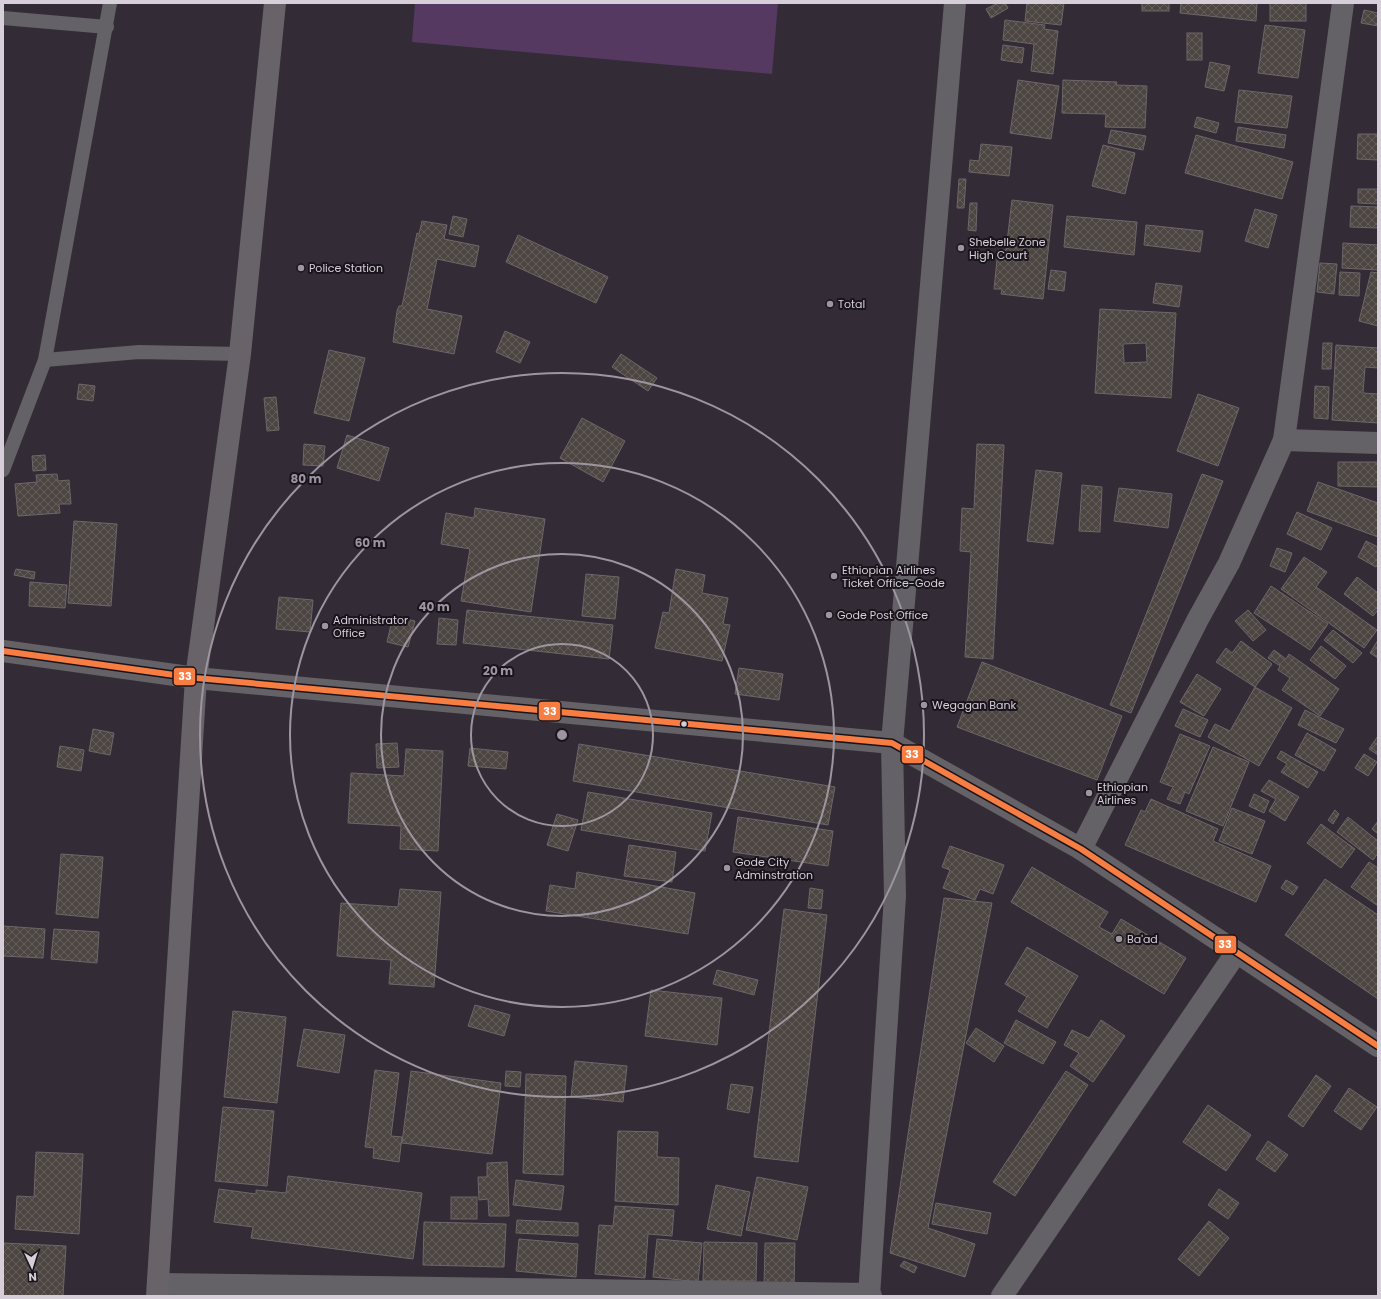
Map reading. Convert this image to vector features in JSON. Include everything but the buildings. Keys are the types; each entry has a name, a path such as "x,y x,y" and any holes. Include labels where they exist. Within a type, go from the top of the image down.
{"street":[{"path":"275,3 240,354 196,678 158,1290 870,1295 895,896 892,744 954,3"},
{"path":"1081,849 1194,626 1229,563 1284,440 1343,3"},
{"path":"1284,440 1378,443"},
{"path":"3,651 196,678 892,744 1081,849 1236,953 1378,1045"},
{"path":"1002,1296 1236,953"}],"lane":[{"path":"3,470 45,360 107,27 110,3"},
{"path":"3,18 107,27"},
{"path":"45,360 139,352 240,354"}],"shaded area":[{"path":"415,3 778,3 772,74 412,42"}],"transit line":[{"name":"33","path":"3,651 196,678 892,743 1081,849 1378,1046"}],"place":[{"name":"Shebelle Zone High Court","path":"961,248"},
{"name":"Police Station","path":"301,268"},
{"name":"Total","path":"830,304"},
{"name":"Ethiopian Airlines Ticket Office-Gode","path":"834,576"},
{"name":"Gode Post Office","path":"829,615"},
{"name":"Administrator Office","path":"325,626"},
{"name":"Wegagan Bank","path":"924,705"},
{"name":"Ethiopian Airlines","path":"1089,793"},
{"name":"Gode City Adminstration","path":"727,868"},
{"name":"Ba'ad","path":"1119,939"}]}
